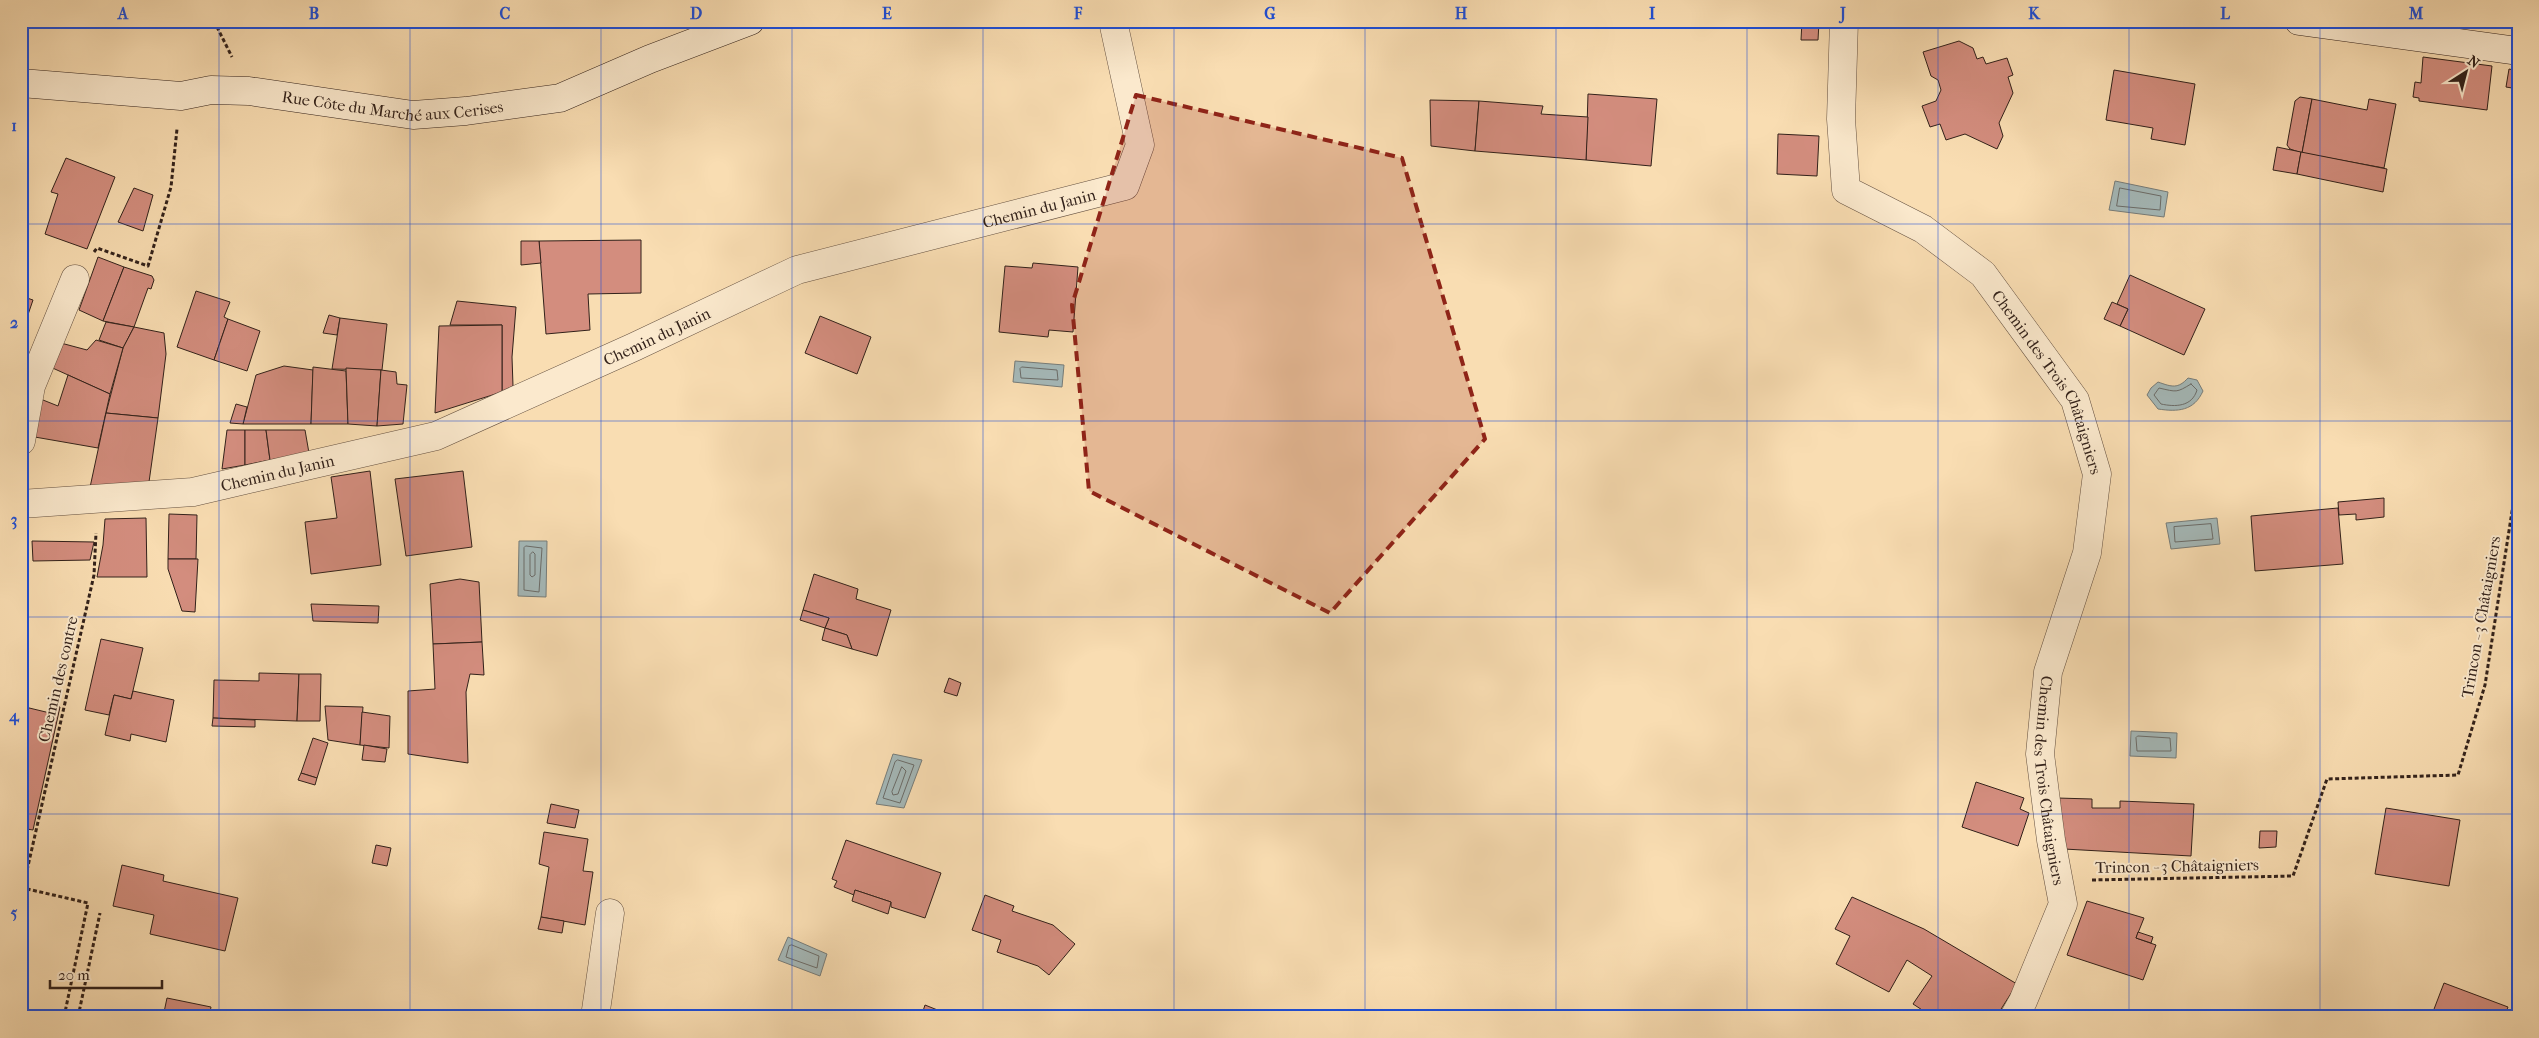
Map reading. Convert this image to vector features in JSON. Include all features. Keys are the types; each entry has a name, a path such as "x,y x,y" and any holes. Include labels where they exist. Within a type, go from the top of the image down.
{"street":[{"name":"Rue Côte du Marché aux Cerises","path":"21,83 181,96 211,90 249,91 413,115 466,111 560,98 650,59 750,21"},
{"name":"Chemin du Janin","path":"21,504 193,492 436,436 634,347 797,270 1125,186 1140,145 1114,26 1115,21"},
{"name":"Chemin des Trois Châtaigniers","path":"1844,21 1841,119 1846,190 1924,229 1983,274 2075,400 2097,474 2087,553 2048,672 2040,754 2051,840 2064,904 2023,1001 2014,1017"},
{"path":"2299,21 2518,51"},
{"path":"21,441 31,386 75,279"},
{"path":"595,1017 610,914"}],"path":[{"path":"75,279 97,248 148,266 171,187 181,96"},
{"name":"Trincon - 3 Châtaigniers","path":"2059,881 2293,876 2327,779 2458,775 2485,685 2518,474"},
{"name":"Chemin des contre","path":"64,1017 88,903 23,888 94,575 98,499"},
{"path":"78,1017 100,913"}],"highlighted area":[{"path":"1136,95 1402,158 1485,439 1330,613 1089,491 1072,305"}],"water":[{"path":"2115,181 2168,192 2164,217 2109,210"},
{"path":"1015,361 1064,365 1062,387 1013,382"},
{"path":"2188,378 2197,380 2203,391 2195,403 2185,409 2158,409 2147,395 2158,382 2174,386 2181,384"},
{"path":"2217,518 2220,544 2171,549 2166,523"},
{"path":"519,541 547,541 546,597 518,596"},
{"path":"2131,731 2177,733 2176,758 2130,756"},
{"path":"893,754 922,760 904,808 876,804"},
{"path":"788,937 827,954 820,976 778,960"}],"building":[{"path":"473,21 507,21 506,26"},
{"path":"1802,21 1819,22 1818,40 1801,40"},
{"path":"1959,41 1973,48 1977,59 1983,57 1986,64 2007,58 2013,75 2008,77 2013,93 1999,123 2003,136 1997,149 1965,134 1946,140 1940,124 1930,127 1922,106 1936,101 1941,90 1938,80 1931,76 1923,52"},
{"path":"2423,57 2492,66 2487,110 2419,101 2419,98 2413,97 2415,82 2421,83"},
{"path":"2509,69 2518,71 2518,89 2506,87"},
{"path":"2114,70 2195,84 2185,145 2151,139 2153,128 2106,120"},
{"path":"1588,94 1657,99 1651,166 1586,160"},
{"path":"2300,97 2312,99 2302,153 2290,149 2287,145 2295,101"},
{"path":"2312,99 2367,110 2369,99 2396,104 2384,168 2302,153"},
{"path":"1430,100 1479,101 1475,151 1431,146"},
{"path":"1479,101 1543,106 1541,114 1588,117 1586,160 1475,151"},
{"path":"1778,134 1819,136 1817,176 1777,174"},
{"path":"2277,147 2301,152 2297,174 2273,170"},
{"path":"2301,152 2387,169 2383,192 2297,174"},
{"path":"66,158 115,177 87,249 45,234 58,194 51,192"},
{"path":"134,188 153,195 143,231 118,222"},
{"path":"641,240 641,293 588,294 590,330 546,334 539,241"},
{"path":"521,241 539,241 541,263 521,265"},
{"path":"98,257 124,267 103,321 79,310"},
{"path":"1033,263 1078,267 1073,332 1049,330 1048,337 999,332 1005,266 1032,268"},
{"path":"124,267 152,276 154,280 151,289 148,288 134,327 103,321"},
{"path":"2130,275 2205,309 2184,355 2120,326 2128,309 2117,304"},
{"path":"196,291 230,302 224,317 228,319 214,360 177,347"},
{"path":"21,296 33,300 21,335"},
{"path":"457,301 516,307 512,357 513,386 502,392 502,325 450,325"},
{"path":"2112,302 2128,309 2120,326 2104,319"},
{"path":"329,315 340,318 337,335 323,333"},
{"path":"820,316 871,337 857,374 805,353"},
{"path":"340,318 387,324 382,370 332,369"},
{"path":"228,319 260,331 247,371 214,360"},
{"path":"106,322 134,327 123,348 99,340"},
{"path":"502,325 502,392 435,413 439,326"},
{"path":"134,327 164,333 166,354 158,418 106,413 123,348"},
{"path":"96,340 123,348 110,394 46,365 57,342 87,350"},
{"path":"284,366 313,370 311,424 243,424 256,375"},
{"path":"313,367 346,371 348,424 311,424"},
{"path":"346,368 381,370 377,426 348,424"},
{"path":"381,370 396,372 397,384 407,385 403,424 377,426"},
{"path":"68,375 110,394 98,448 29,436 38,398 58,406"},
{"path":"236,404 247,407 243,424 230,423"},
{"path":"106,413 158,418 149,482 89,492"},
{"path":"227,430 245,430 245,465 222,469"},
{"path":"245,430 266,430 270,460 245,465"},
{"path":"266,430 305,430 309,453 270,460"},
{"path":"370,471 381,565 311,574 305,522 337,518 331,477"},
{"path":"463,471 472,547 406,556 395,479"},
{"path":"2384,498 2384,517 2356,520 2356,514 2339,515 2338,502"},
{"path":"2338,508 2343,564 2255,571 2251,516"},
{"path":"169,514 197,515 196,559 168,559"},
{"path":"146,518 147,577 97,577 103,545 105,519"},
{"path":"32,541 94,542 90,560 33,561"},
{"path":"168,559 198,559 195,612 182,611 168,569"},
{"path":"814,574 858,589 856,599 891,610 877,656 852,649 847,635 825,628 829,618 803,610"},
{"path":"460,579 479,582 482,642 433,644 430,584"},
{"path":"311,604 379,606 378,623 313,621"},
{"path":"803,610 829,618 825,628 800,620"},
{"path":"825,628 847,635 852,649 822,640"},
{"path":"101,639 143,648 131,699 114,695 109,715 85,710"},
{"path":"482,642 484,675 470,674 466,692 468,763 408,754 408,691 435,689 433,644"},
{"path":"259,673 299,674 297,721 213,718 214,680 259,681"},
{"path":"299,674 321,674 320,721 297,721"},
{"path":"949,678 961,683 957,696 944,692"},
{"path":"133,691 174,700 166,742 131,734 130,741 105,735 114,695 131,699"},
{"path":"52,704 60,707 33,830 21,828 21,706 50,713"},
{"path":"325,706 363,707 360,745 328,740"},
{"path":"362,712 390,716 389,748 360,745"},
{"path":"213,718 255,720 255,727 212,726"},
{"path":"313,738 328,743 317,778 301,773"},
{"path":"364,745 387,749 385,762 362,760"},
{"path":"301,773 317,778 315,785 298,780"},
{"path":"1976,782 2024,798 2020,809 2029,813 2018,846 1962,827"},
{"path":"2057,798 2092,799 2092,808 2120,808 2120,801 2194,804 2191,856 2064,849"},
{"path":"551,804 579,810 575,828 547,823"},
{"path":"2386,808 2460,820 2449,886 2375,874"},
{"path":"2260,831 2277,831 2276,847 2259,848"},
{"path":"544,832 588,839 583,871 593,872 585,925 541,917 549,867 539,864"},
{"path":"846,840 941,873 925,918 891,907 891,902 855,890 854,895 834,887 837,881 832,879"},
{"path":"376,845 391,848 387,866 372,863"},
{"path":"122,865 164,875 163,881 238,898 225,951 150,934 154,915 113,906"},
{"path":"855,890 891,902 888,914 852,901"},
{"path":"985,895 1014,906 1012,911 1053,925 1075,944 1049,975 1038,966 997,952 1001,940 972,930"},
{"path":"1852,897 1924,929 2017,984 1996,1017 1933,1017 1913,1004 1932,976 1907,960 1889,992 1836,964 1850,936 1835,929"},
{"path":"2087,901 2144,918 2136,938 2156,945 2143,980 2067,955"},
{"path":"541,917 564,921 562,933 538,929"},
{"path":"2138,932 2153,937 2151,943 2136,938"},
{"path":"2444,983 2508,1007 2504,1017 2431,1017"},
{"path":"167,998 211,1007 209,1017 163,1017"},
{"path":"925,1005 945,1013 944,1017 921,1017"},
{"path":"495,1011 526,1016 526,1017 494,1017"}]}
